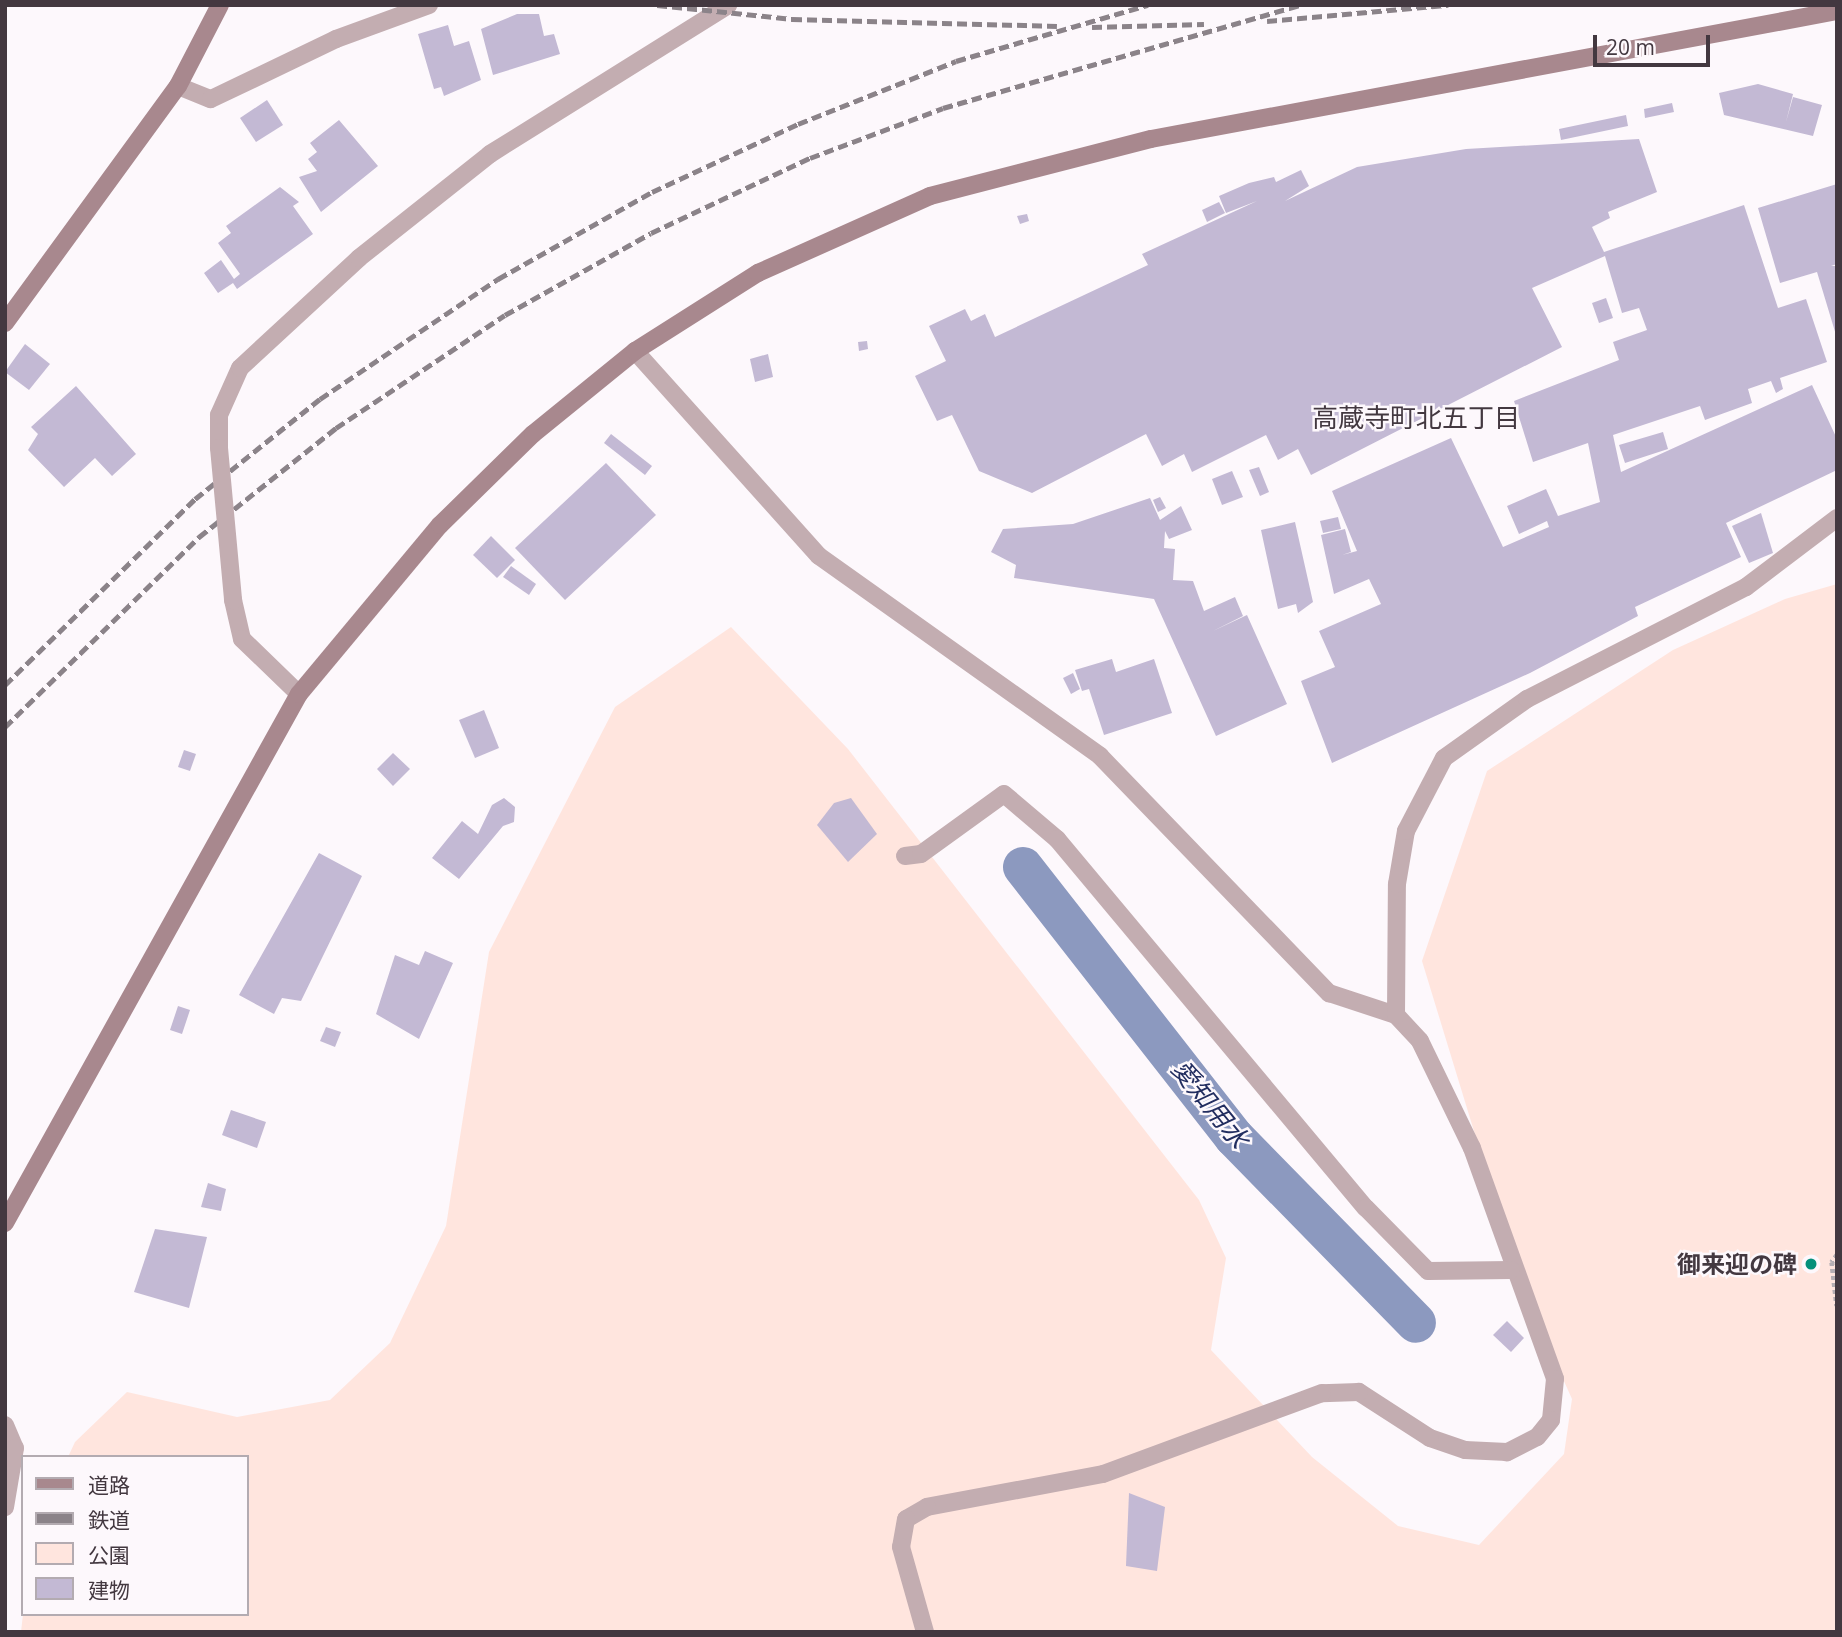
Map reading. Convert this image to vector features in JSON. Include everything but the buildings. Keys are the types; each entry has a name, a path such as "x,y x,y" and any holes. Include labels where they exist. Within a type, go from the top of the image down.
{"street":[{"path":"5,323 178,86 219,5"},
{"path":"178,86 211,99 336,39 429,5"},
{"path":"299,694 242,639 233,600 219,447 219,415 240,368 359,258 489,154 728,5"},
{"path":"5,1223 299,694 440,525 533,435 635,351 758,273 930,196 1151,139 1837,12"},
{"path":"635,351 819,556 1128,779 1329,993 1396,1015 1420,1041 1472,1148 1511,1270 1555,1379 1551,1420 1537,1437 1507,1452 1465,1450 1430,1438 1359,1392 1322,1393 1103,1474 927,1507 906,1519 901,1546 925,1632"},
{"path":"1396,1015 1397,884 1406,831 1444,758 1527,698 1746,587 1837,518"},
{"path":"905,856 921,854 1004,794 1058,839 1366,1208 1428,1270 1511,1270"},
{"path":"5,1425 15,1470 5,1507"}],"path":[{"path":"1837,1255 1832,1262 1837,1306"}],"green space":[{"path":"1837,584 1837,1632 21,1632 23,1616 248,1616 248,1455 69,1455 75,1442 127,1392 237,1417 330,1400 390,1343 446,1226 489,952 615,707 731,627 848,749 1199,1200 1226,1258 1211,1350 1312,1457 1398,1526 1479,1545 1564,1454 1572,1399 1521,1285 1422,961 1487,771 1673,650 1785,599"}],"waterway":[{"name":"愛知用水","path":"1023,867 1234,1137 1416,1323"}],"railway":[{"path":"657,5 792,19 1057,26"},
{"path":"5,685 195,499 320,399 498,279 652,192 798,124 956,61 1148,5"},
{"path":"5,727 199,537 336,428 505,315 651,233 810,158 943,108 1301,5"},
{"path":"1267,21 1448,5"},
{"path":"1092,27 1204,24"}],"place":[{"name":"御来迎の碑","path":"1811,1264"}],"district":[{"name":"高蔵寺町北五丁目","path":"1416,418"}]}
